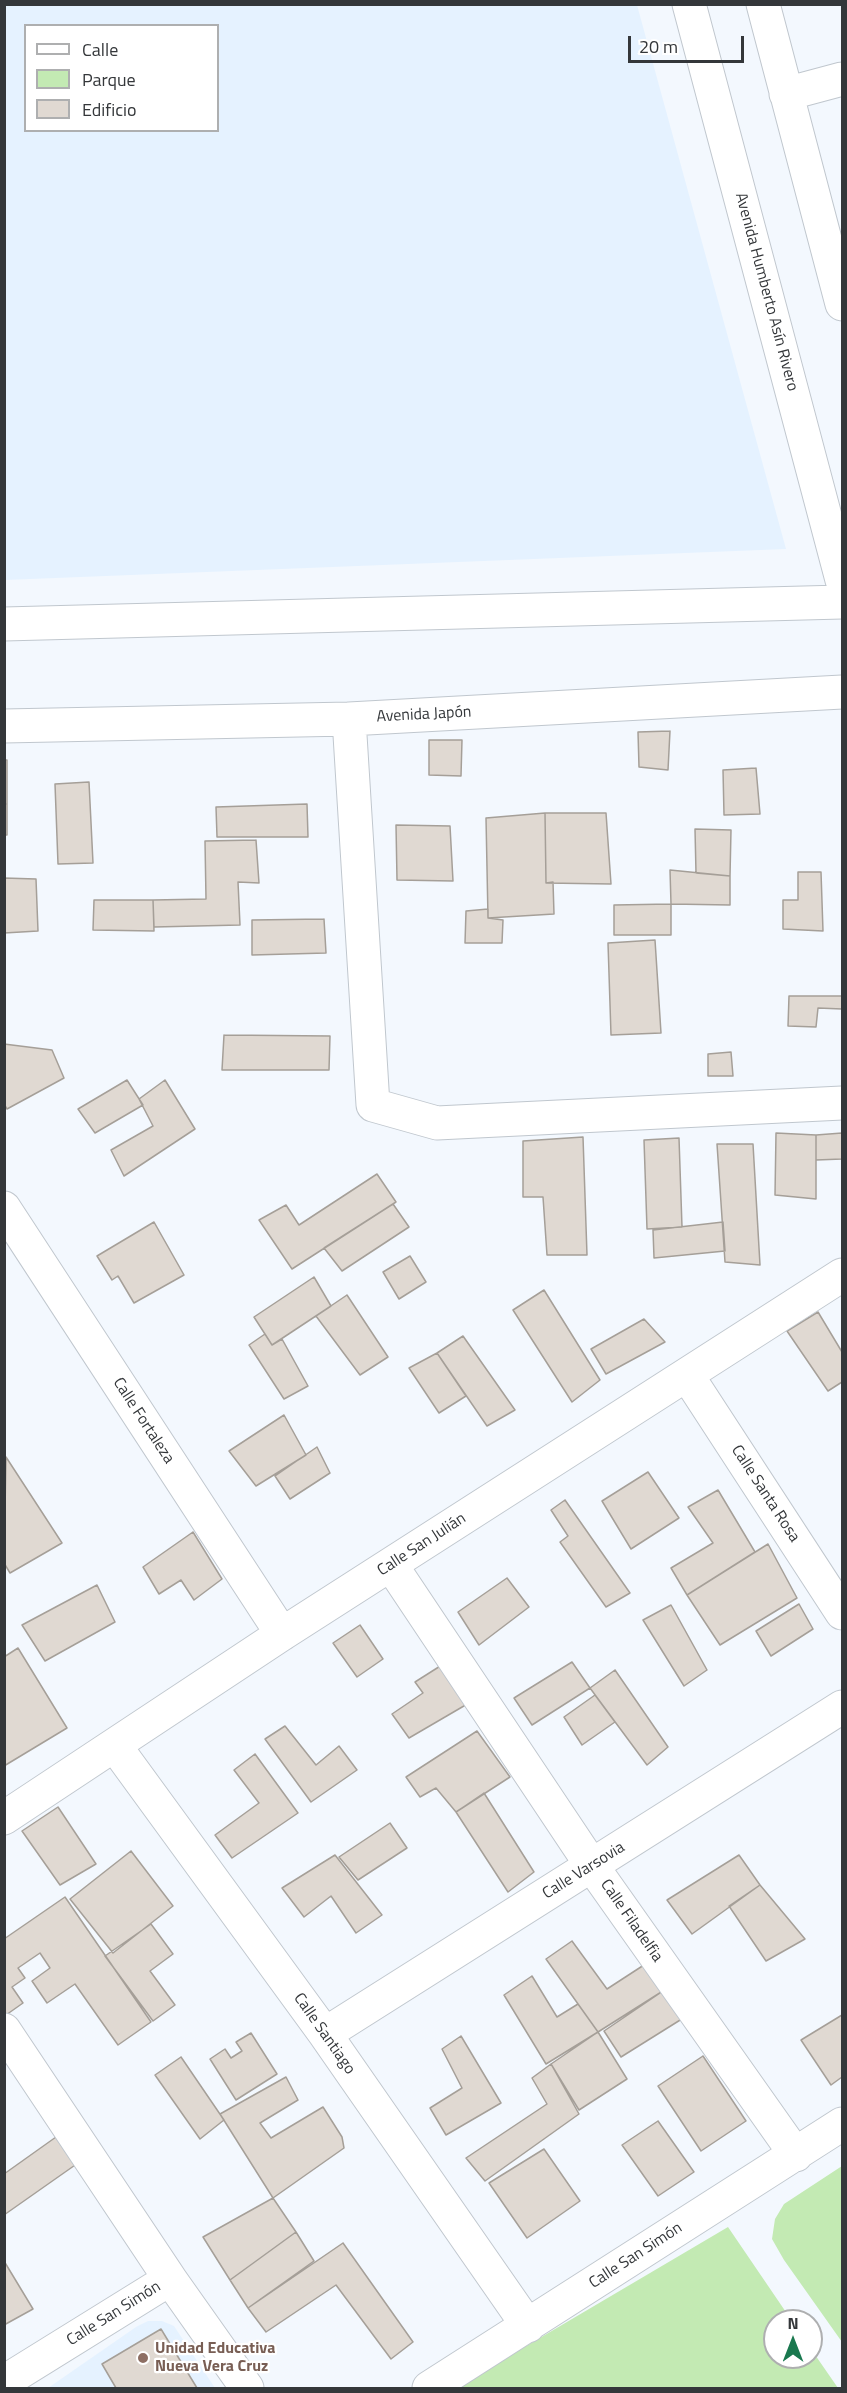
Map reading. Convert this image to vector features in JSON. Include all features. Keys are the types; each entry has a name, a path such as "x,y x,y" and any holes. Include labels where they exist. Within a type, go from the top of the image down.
{"street":[{"name":"Avenida Humberto Asín Rivero","path":"689,4 843,580"},
{"path":"763,4 843,304"},
{"path":"786,94 843,79"},
{"path":"4,624 843,602"},
{"name":"Avenida Japón","path":"4,726 349,719 843,692"},
{"path":"349,719 373,1106 437,1123 843,1103"},
{"name":"Calle Fortaleza","path":"4,1208 282,1634"},
{"name":"Calle San Julián","path":"4,1818 282,1634 843,1275"},
{"name":"Calle Santa Rosa","path":"687,1375 843,1613"},
{"name":"Calle Filadelfia","path":"391,1565 592,1866 796,2155"},
{"name":"Calle Varsovia","path":"325,2034 843,1707"},
{"name":"Calle Santiago","path":"115,1746 325,2034 528,2326"},
{"path":"4,2030 170,2279"},
{"name":"Calle San Simón","path":"429,2388 843,2124"},
{"name":"Calle San Simón","path":"4,2382 170,2279 248,2388"}],"shaded area":[{"path":"4,5 637,5 786,549 5,580"},
{"name":"Unidad Educativa Nueva Vera Cruz","path":"148,2321 162,2321 174,2326 215,2388 48,2388 136,2327"}],"green space":[{"path":"842,2166 842,2342 823,2315 823,2309 819,2309 772,2239 775,2219 784,2204"},
{"path":"728,2227 784,2309 763,2309 763,2369 823,2369 823,2366 838,2388 455,2388"}],"building":[{"path":"670,731 668,770 639,767 638,732"},
{"path":"429,740 462,740 461,776 429,775"},
{"path":"4,760 7,760 7,804 4,804"},
{"path":"756,768 760,814 724,815 723,770"},
{"path":"89,782 93,863 58,864 55,784"},
{"path":"4,804 7,804 7,835 4,835"},
{"path":"307,804 308,837 217,837 216,807"},
{"path":"545,813 546,883 553,882 554,914 488,918 486,818"},
{"path":"545,813 606,813 611,884 546,883"},
{"path":"396,825 450,826 453,881 397,880"},
{"path":"695,829 731,830 730,876 696,873"},
{"path":"256,840 259,883 238,882 240,925 154,927 153,900 206,899 205,841"},
{"path":"670,870 730,876 730,905 671,904"},
{"path":"798,872 821,872 823,931 783,929 783,900 798,900"},
{"path":"4,878 36,879 38,931 4,933"},
{"path":"94,900 153,900 154,931 93,930"},
{"path":"671,904 671,935 614,935 614,905"},
{"path":"488,909 488,918 503,920 502,943 465,943 466,911"},
{"path":"324,919 326,953 252,955 252,920"},
{"path":"655,940 661,1033 611,1035 608,943"},
{"path":"789,996 842,996 842,1009 818,1008 816,1027 788,1026"},
{"path":"224,1035 330,1036 329,1070 222,1070"},
{"path":"4,1044 52,1050 64,1078 7,1109 4,1104"},
{"path":"731,1052 733,1076 708,1076 708,1054"},
{"path":"127,1080 143,1105 95,1133 78,1109"},
{"path":"165,1080 195,1129 124,1176 111,1150 153,1126 139,1099"},
{"path":"776,1133 816,1135 816,1199 775,1195"},
{"path":"842,1133 842,1159 816,1160 816,1135"},
{"path":"583,1137 587,1255 547,1255 543,1197 523,1197 523,1141"},
{"path":"679,1138 682,1227 647,1229 644,1140"},
{"path":"717,1144 753,1144 760,1265 725,1262"},
{"path":"377,1174 396,1202 292,1269 259,1220 286,1205 299,1225"},
{"path":"393,1204 409,1227 342,1271 324,1248"},
{"path":"154,1222 184,1275 134,1303 118,1276 112,1280 97,1256"},
{"path":"723,1222 725,1251 654,1258 653,1230"},
{"path":"410,1256 426,1282 399,1299 383,1272"},
{"path":"314,1277 331,1306 272,1345 254,1317"},
{"path":"544,1290 600,1380 572,1402 513,1310"},
{"path":"347,1295 388,1357 360,1375 316,1316"},
{"path":"818,1312 842,1352 842,1382 828,1391 787,1331"},
{"path":"644,1319 665,1342 606,1374 591,1349"},
{"path":"265,1334 272,1345 282,1339 308,1386 284,1399 249,1345"},
{"path":"463,1336 515,1410 487,1426 437,1353"},
{"path":"437,1353 466,1396 439,1413 409,1368"},
{"path":"284,1415 306,1455 256,1486 229,1451"},
{"path":"317,1447 330,1473 290,1499 275,1476"},
{"path":"6,1457 62,1543 10,1573 4,1563"},
{"path":"648,1472 679,1518 631,1549 602,1501"},
{"path":"718,1490 755,1552 687,1595 671,1568 713,1543 688,1507"},
{"path":"565,1500 630,1593 606,1607 560,1542 568,1536 551,1510"},
{"path":"193,1532 222,1579 194,1600 181,1580 159,1594 143,1567"},
{"path":"768,1544 797,1598 720,1645 687,1595"},
{"path":"507,1578 529,1607 479,1645 458,1612"},
{"path":"97,1585 115,1622 45,1661 22,1625"},
{"path":"799,1604 813,1629 771,1656 756,1631"},
{"path":"671,1605 707,1670 684,1686 643,1620"},
{"path":"360,1625 383,1659 357,1677 333,1643"},
{"path":"18,1648 67,1728 4,1766 4,1657"},
{"path":"572,1662 590,1688 532,1725 514,1698"},
{"path":"445,1663 469,1703 409,1738 392,1714 423,1693 415,1682"},
{"path":"615,1670 668,1747 647,1765 590,1688"},
{"path":"595,1695 615,1722 582,1745 564,1717"},
{"path":"285,1726 316,1765 339,1746 357,1770 311,1802 265,1739"},
{"path":"477,1731 510,1777 456,1812 436,1788 420,1797 406,1777"},
{"path":"255,1754 298,1813 232,1858 215,1835 259,1803 234,1770"},
{"path":"484,1793 534,1872 508,1892 456,1812"},
{"path":"58,1807 96,1864 60,1885 22,1831"},
{"path":"390,1823 407,1848 358,1880 339,1857"},
{"path":"131,1851 173,1906 113,1953 70,1899"},
{"path":"335,1855 382,1915 356,1933 331,1896 304,1917 282,1888"},
{"path":"739,1855 760,1885 692,1934 667,1900"},
{"path":"760,1885 805,1939 766,1961 729,1906"},
{"path":"65,1897 151,2022 118,2045 75,1984 47,2003 32,1981 50,1968 40,1953 18,1968 25,1978 12,1987 23,2003 6,2015 4,2012 4,1939"},
{"path":"151,1924 173,1954 150,1971 175,2005 153,2021 105,1956"},
{"path":"572,1941 607,1989 647,1963 666,1989 598,2032 546,1959"},
{"path":"532,1976 557,2017 578,2004 598,2032 546,2064 504,1995"},
{"path":"666,1989 685,2017 621,2057 604,2031"},
{"path":"842,2015 842,2077 831,2085 801,2040"},
{"path":"598,2032 627,2079 579,2110 551,2064"},
{"path":"251,2033 277,2074 236,2100 210,2059 225,2049 231,2058 242,2051 236,2042"},
{"path":"461,2036 501,2103 446,2135 430,2108 462,2088 442,2049"},
{"path":"703,2056 746,2121 701,2151 658,2086"},
{"path":"181,2057 224,2120 200,2139 155,2075"},
{"path":"551,2064 579,2114 485,2181 466,2158 547,2104 532,2078"},
{"path":"286,2077 298,2100 260,2123 271,2138 323,2107 342,2137 344,2148 273,2198 220,2114"},
{"path":"658,2121 694,2172 658,2196 622,2145"},
{"path":"56,2137 78,2163 4,2215 4,2174"},
{"path":"544,2149 580,2201 527,2238 489,2183"},
{"path":"273,2198 296,2232 230,2280 203,2237"},
{"path":"296,2232 314,2261 248,2308 230,2280"},
{"path":"343,2243 413,2342 391,2359 336,2285 266,2332 248,2308"},
{"path":"4,2261 33,2309 4,2325"},
{"path":"161,2329 197,2388 116,2388 102,2364"}],"place":[{"name":"Unidad Educativa Nueva Vera Cruz","path":"143,2358"}]}
